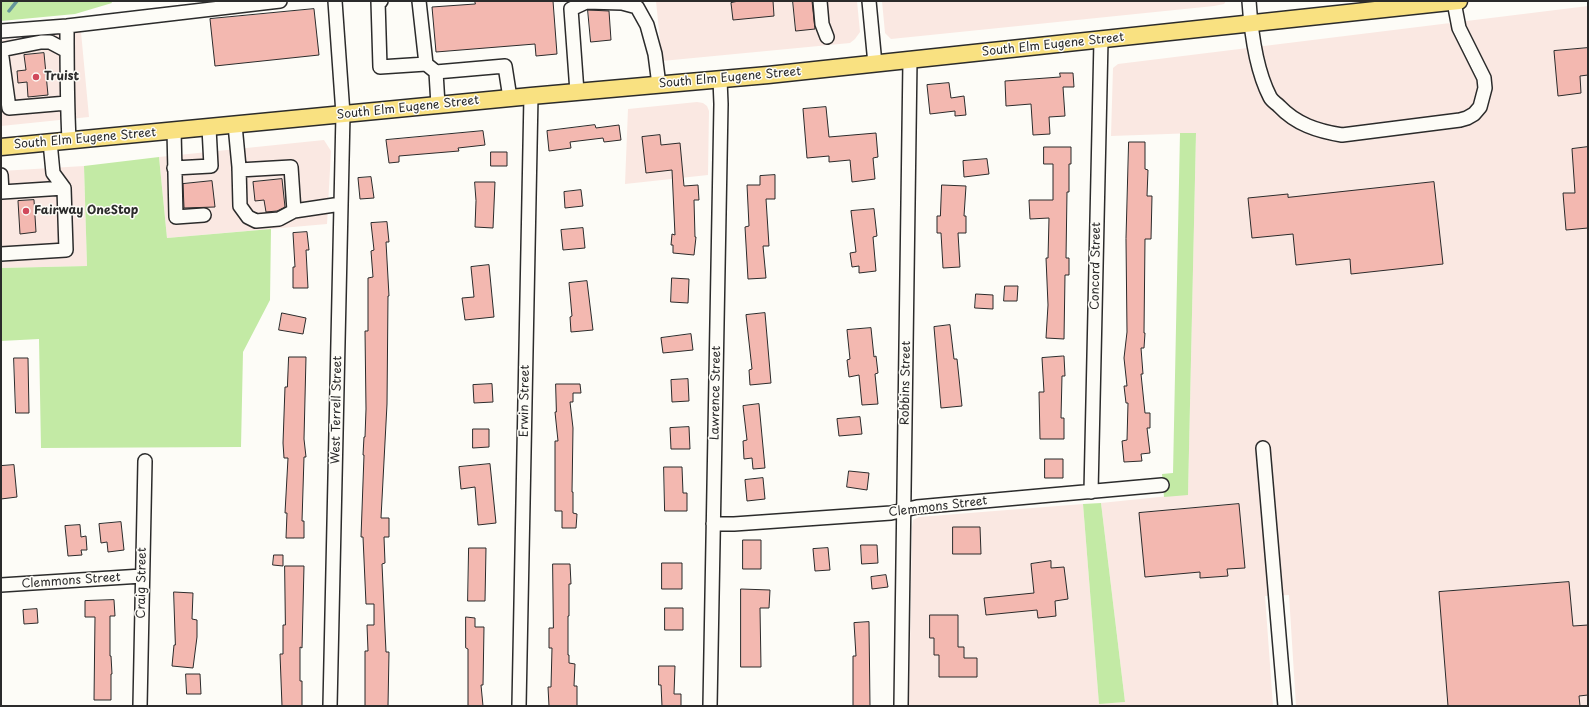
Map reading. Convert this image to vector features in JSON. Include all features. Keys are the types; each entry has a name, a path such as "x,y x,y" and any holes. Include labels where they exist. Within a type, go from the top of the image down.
{"main road":[{"name":"South Elm Eugene Street","path":"1,147 875,64 1456,1"}],"street":[{"path":"1,31 68,26 280,1"},
{"name":"West Terrell Street","path":"330,706 343,114 335,1"},
{"path":"381,1 378,1 380,67 426,64 436,72 505,66 510,98"},
{"path":"419,1 426,64"},
{"path":"820,1 822,24 827,37"},
{"path":"869,1 875,64"},
{"path":"1249,1 1251,24 1260,73 1271,98 1285,112 1302,124 1326,132 1342,135 1460,120 1474,114 1480,107 1485,88 1484,78 1459,28 1456,1"},
{"path":"577,92 571,9 586,2 622,3 637,7 647,25 655,54 659,85"},
{"path":"68,26 67,103 69,140"},
{"name":"Concord Street","path":"1091,492 1101,40"},
{"path":"67,51 50,42 41,42 1,50 9,108 67,103"},
{"name":"Robbins Street","path":"901,706 910,60"},
{"path":"436,72 438,105"},
{"name":"Lawrence Street","path":"710,706 721,118 720,79"},
{"name":"Erwin Street","path":"519,706 531,96"},
{"path":"235,125 239,170 240,206 248,217 256,221 279,219 294,211 341,204"},
{"path":"174,168 211,166 209,128"},
{"path":"174,130 176,217 204,216"},
{"path":"1,254 66,250 64,188 53,173 50,142"},
{"path":"239,170 291,167 294,211"},
{"path":"1,175 1,192 64,188"},
{"path":"1262,448 1285,706"},
{"name":"Craig Street","path":"140,706 145,461"},
{"name":"Clemmons Street","path":"713,524 734,524 891,513 917,507 1162,485"},
{"name":"Clemmons Street","path":"1,586 142,576"}],"shaded area":[{"path":"656,1 857,1 860,32 850,43 662,61"},
{"path":"882,1 1226,1 1224,4 1214,6 891,39 885,33"},
{"path":"1588,6 1588,706 1296,706 1289,595 1265,596 1273,706 909,706 913,520 919,517 1083,504 1099,703 1125,702 1101,503 1188,494 1196,133 1111,136 1113,68 1118,64"},
{"path":"81,32 89,117 1,126 1,40"},
{"path":"697,102 703,103 707,106 709,111 708,175 625,184 628,109"},
{"path":"324,140 331,151 327,224 167,238 159,157"},
{"path":"84,166 87,266 1,268 1,171"}],"green space":[{"path":"1,1 111,1 112,3 75,14 1,21"},
{"path":"1180,133 1196,133 1188,495 1164,497 1162,474 1173,473"},
{"path":"159,157 167,238 271,229 270,300 243,352 241,447 41,448 39,339 1,341 1,268 87,266 84,166"},
{"path":"1101,503 1125,702 1099,704 1083,504"}],"building":[{"path":"475,1 553,1 557,54 536,56 535,44 436,52 432,7 475,4"},
{"path":"739,1 773,1 774,16 733,20 731,3"},
{"path":"793,1 812,1 815,29 796,31"},
{"path":"314,9 319,55 215,66 210,19"},
{"path":"588,10 609,11 611,40 591,42"},
{"path":"1588,48 1588,75 1580,76 1581,93 1558,96 1554,51"},
{"path":"44,53 48,95 28,97 27,82 18,83 17,71 26,70 24,55"},
{"path":"1060,73 1073,73 1074,87 1063,87 1065,116 1049,117 1050,134 1033,135 1031,104 1006,106 1005,81 1060,77"},
{"path":"949,83 951,98 964,96 966,115 955,116 955,111 930,114 927,85"},
{"path":"826,107 829,137 876,133 878,157 873,158 875,179 852,182 850,160 829,162 829,156 807,158 803,109"},
{"path":"595,125 596,128 619,125 621,140 604,142 603,138 570,142 571,148 549,151 547,131"},
{"path":"483,131 485,145 458,148 459,151 399,156 399,162 389,163 386,140"},
{"path":"660,135 661,145 680,143 684,186 698,185 699,200 694,200 696,237 694,255 673,253 673,245 671,245 672,234 675,235 672,170 646,173 642,137"},
{"path":"1129,142 1145,142 1145,169 1148,170 1147,196 1152,196 1151,239 1145,239 1145,333 1144,348 1141,348 1143,374 1141,374 1145,413 1150,413 1150,428 1147,428 1150,453 1141,454 1142,461 1124,462 1122,441 1127,440 1128,403 1126,403 1124,386 1127,386 1124,358 1127,332 1126,239"},
{"path":"1044,147 1071,147 1071,164 1069,164 1069,192 1067,192 1066,258 1069,258 1069,275 1065,275 1064,339 1046,338 1048,305 1046,258 1048,258 1049,218 1030,219 1029,200 1053,200 1053,164 1044,164"},
{"path":"1588,147 1588,228 1566,230 1563,193 1575,193 1572,149"},
{"path":"491,152 507,152 507,166 491,166"},
{"path":"987,159 989,174 964,177 963,161"},
{"path":"775,175 775,199 766,199 769,246 763,246 766,278 748,279 745,227 749,226 747,185 760,185 760,176"},
{"path":"371,177 374,198 360,199 358,178"},
{"path":"282,179 285,207 277,211 266,212 264,200 255,201 253,182"},
{"path":"212,181 215,207 184,208 183,184"},
{"path":"475,182 495,182 493,228 475,227"},
{"path":"1434,182 1443,264 1351,274 1350,259 1296,265 1293,234 1252,238 1248,198 1288,194 1288,197"},
{"path":"942,185 966,186 964,216 966,216 966,233 958,233 960,267 943,268 941,233 937,233 937,216 940,216"},
{"path":"581,190 583,206 565,208 564,192"},
{"path":"34,200 36,232 20,234 18,201"},
{"path":"874,209 877,236 873,237 876,271 859,273 859,266 852,267 850,253 856,252 851,211"},
{"path":"387,222 389,242 386,242 389,296 387,404 381,518 389,518 389,537 384,537 385,563 382,564 386,652 389,652 388,706 365,706 365,651 368,651 367,625 374,625 374,604 366,604 363,537 361,537 363,455 366,409 365,331 368,331 368,278 373,277 371,251 374,250 371,223"},
{"path":"583,228 585,248 563,250 561,230"},
{"path":"307,232 309,250 306,250 308,288 293,288 293,267 295,267 293,233"},
{"path":"489,265 494,317 465,320 462,298 474,297 471,267"},
{"path":"672,278 689,279 688,303 671,302"},
{"path":"587,281 593,330 571,332 570,317 572,316 569,283"},
{"path":"1005,286 1018,286 1017,301 1004,301"},
{"path":"976,294 993,295 993,309 975,308"},
{"path":"282,313 306,318 303,334 279,330"},
{"path":"765,313 771,383 750,385 749,370 752,369 746,315"},
{"path":"950,325 954,359 957,359 962,406 941,408 934,327"},
{"path":"871,328 874,357 876,356 878,373 875,374 878,404 862,405 859,375 849,377 847,360 850,359 847,330"},
{"path":"691,334 693,350 663,353 661,338"},
{"path":"1064,356 1065,376 1062,376 1061,418 1064,418 1064,439 1040,439 1039,392 1044,392 1042,358"},
{"path":"289,357 306,357 304,439 306,457 304,457 302,521 304,521 304,538 286,538 287,513 285,513 288,458 284,458 283,443 285,387 287,387"},
{"path":"14,358 28,358 29,413 16,413"},
{"path":"688,379 689,401 672,402 671,380"},
{"path":"492,384 493,402 474,403 473,385"},
{"path":"556,384 580,384 581,393 573,393 573,402 570,402 573,428 573,513 577,514 576,528 562,528 562,511 555,511 555,441 558,441 555,412"},
{"path":"759,404 765,468 753,469 752,458 744,459 743,441 747,440 743,406"},
{"path":"860,417 862,434 839,436 837,419"},
{"path":"689,427 690,449 671,449 670,428"},
{"path":"473,429 489,429 489,447 473,448"},
{"path":"1045,459 1063,459 1063,478 1045,478"},
{"path":"490,464 496,523 478,525 475,487 461,489 459,467"},
{"path":"14,465 17,497 1,499 1,466"},
{"path":"664,467 682,467 683,493 687,493 687,511 665,511"},
{"path":"849,471 869,473 867,490 847,487"},
{"path":"763,478 765,499 747,501 745,480"},
{"path":"1239,504 1245,568 1227,569 1228,576 1200,578 1200,572 1145,577 1139,513"},
{"path":"121,522 124,550 108,552 107,542 101,543 99,524"},
{"path":"80,525 81,537 86,536 87,550 81,550 82,555 68,556 65,526"},
{"path":"953,527 980,527 981,554 953,554"},
{"path":"743,540 761,540 761,569 743,569"},
{"path":"861,545 877,545 878,563 862,564"},
{"path":"469,548 486,548 485,601 468,601"},
{"path":"828,548 830,570 815,571 813,549"},
{"path":"274,555 283,555 283,566 273,565"},
{"path":"1051,561 1051,568 1064,567 1068,599 1055,601 1056,616 1038,618 1037,610 986,615 984,598 1034,593 1031,564"},
{"path":"662,563 682,563 682,589 662,589"},
{"path":"553,564 570,564 571,584 569,584 568,655 569,663 575,664 574,686 577,686 577,706 549,706 548,687 551,687 552,648 549,648 549,628 553,628"},
{"path":"285,566 304,566 302,648 300,647 302,706 282,706 280,654 283,654 283,625 285,625"},
{"path":"886,575 888,587 872,589 871,577"},
{"path":"1569,582 1573,626 1588,625 1588,695 1579,696 1580,706 1448,706 1439,592"},
{"path":"741,589 770,590 769,608 760,608 761,667 741,667"},
{"path":"174,592 193,593 192,619 197,620 197,637 193,668 172,666 175,645"},
{"path":"114,600 115,616 110,616 110,656 112,674 111,700 94,700 95,617 85,617 85,601"},
{"path":"665,608 683,608 683,630 665,630"},
{"path":"37,609 38,623 24,624 23,610"},
{"path":"930,615 958,615 958,647 964,647 964,658 977,658 977,677 939,677 939,655 934,655 934,638 930,638"},
{"path":"466,617 475,618 475,627 484,627 483,685 481,685 483,706 468,706 468,649 466,648"},
{"path":"869,622 870,706 853,706 853,656 856,656 854,623"},
{"path":"659,666 675,666 674,694 681,694 681,706 662,706 661,685 659,685"},
{"path":"186,674 200,674 201,694 187,694"}],"waterway":[{"path":"9,11 17,1"}],"place":[{"name":"Truist","path":"36,77"},
{"name":"Fairway OneStop","path":"26,211"}]}
